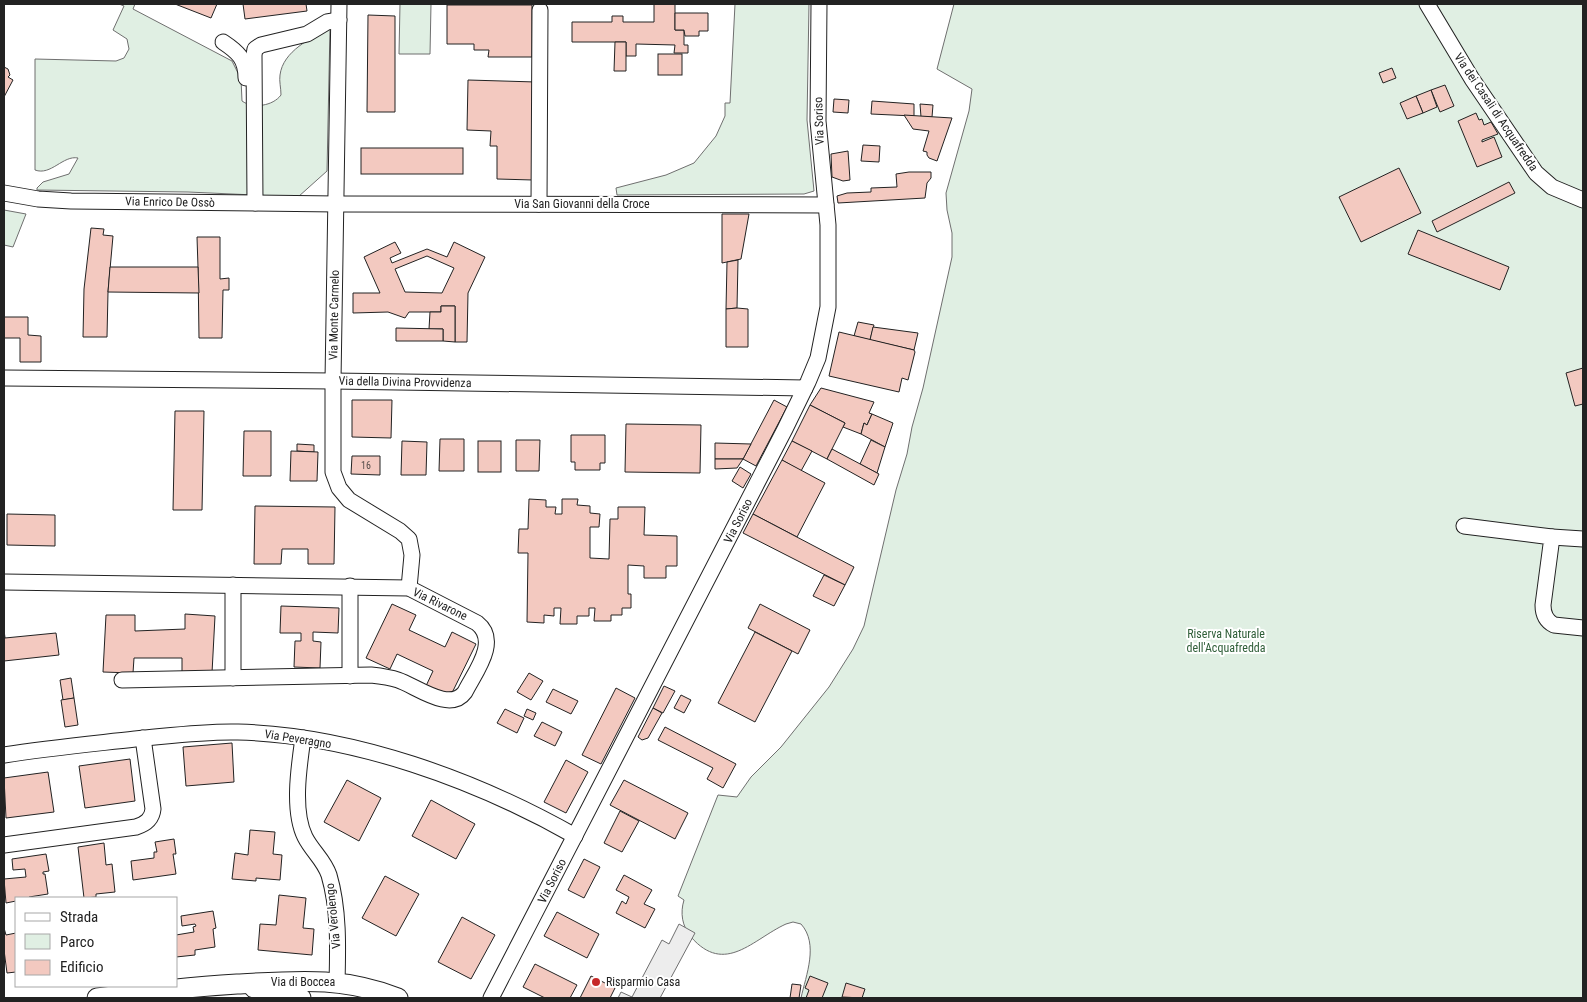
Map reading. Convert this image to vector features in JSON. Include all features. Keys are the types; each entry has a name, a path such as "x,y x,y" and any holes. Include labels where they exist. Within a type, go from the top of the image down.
{"main road":[{"name":"Via di Boccea","path":"97,998 184,987 288,980 336,982 398,998"},
{"name":"Via di Boccea","path":"236,984 301,998"}],"street":[{"name":"Via Monte Carmelo","path":"339,4 333,381 334,472 336,483 349,500 400,531 409,539 412,555 409,588"},
{"name":"Via Soriso","path":"491,998 805,388 818,358 827,314 829,262 818,121 819,4"},
{"name":"Via dei Casali di Acquafredda","path":"1427,4 1472,79 1536,173 1552,187 1583,200"},
{"path":"539,204 540,10"},
{"path":"255,203 254,55 256,49 261,45 307,34 327,22 339,20"},
{"path":"223,42 239,54 245,65 245,164 248,174 255,177"},
{"name":"Via Enrico De Ossò","path":"4,194 60,201 337,204"},
{"name":"Via San Giovanni della Croce","path":"337,204 826,205"},
{"name":"Via della Divina Provvidenza","path":"4,378 805,388"},
{"path":"1464,526 1583,539"},
{"path":"1552,537 1544,605 1545,615 1550,623 1554,625 1583,628"},
{"name":"Via Rivarone","path":"4,582 409,588 471,619 481,626 487,642 485,652 462,696 454,700 444,700 392,678 371,676 122,680"},
{"path":"233,678 234,585"},
{"path":"350,586 350,676"},
{"name":"Via Peveragno","path":"4,755 49,748 199,733 258,733 303,738 390,758 444,775 511,802 575,836"},
{"path":"4,845 136,827 148,822 152,816 153,809 143,738"},
{"name":"Via Verolengo","path":"303,738 298,784 300,821 305,838 326,867 331,884 337,940 336,982"}],"green space":[{"path":"119,4 135,4 133,9 232,61 241,79 242,101 257,106 273,102 281,95 280,75 282,66 292,52 330,28 327,171 298,197 188,192 37,190 43,182 69,174 78,158 67,159 46,170 35,170 35,59 116,61 124,58 129,49 127,39 113,30 124,6"},
{"path":"400,4 431,4 430,54 399,54"},
{"path":"735,4 809,4 807,120 814,191 804,194 617,195 616,188 666,175 694,163 716,136 725,116 725,103 730,103"},
{"name":"Riserva Naturale dell'Acquafredda","path":"954,4 1583,4 1583,998 801,998 810,960 810,950 806,932 801,924 793,922 786,924 739,951 727,954 716,954 703,948 688,933 683,919 684,900 678,896 718,795 737,797 751,777 781,747 829,687 853,649 864,626 896,490 923,388 952,257 952,233 947,210 946,193 969,111 972,89 937,69"},
{"path":"4,210 26,214 13,247 4,245"}],"shaded area":[{"path":"679,924 695,933 660,998 618,998 621,992 632,997 662,940 669,944"}],"building":[{"path":"175,4 217,4 211,18"},
{"path":"243,4 306,4 307,11 245,19"},
{"path":"654,4 675,4 675,30 684,30 684,45 688,45 688,53 674,53 675,45 636,44 636,56 626,56 626,42 572,42 572,22 612,22 612,16 623,16 623,22 654,22"},
{"path":"447,5 532,5 532,57 488,57 489,50 474,50 474,44 447,44"},
{"path":"675,13 708,13 708,31 699,31 699,36 685,36 684,30 675,30"},
{"path":"368,15 395,16 395,112 367,112"},
{"path":"615,42 626,42 626,71 614,71"},
{"path":"658,54 682,54 682,75 658,75"},
{"path":"4,67 8,69 10,75 8,77 13,80 4,97"},
{"path":"1392,68 1396,78 1383,83 1379,73"},
{"path":"468,80 536,82 533,180 497,179 497,146 490,146 491,131 467,130"},
{"path":"1445,85 1454,106 1440,112 1431,90"},
{"path":"1431,90 1437,107 1423,113 1416,96"},
{"path":"1416,96 1423,113 1407,119 1400,103"},
{"path":"834,99 849,100 848,113 833,112"},
{"path":"872,101 914,104 914,116 871,114"},
{"path":"920,104 933,105 932,117 921,117"},
{"path":"1476,113 1479,120 1482,119 1484,125 1491,122 1498,134 1482,140 1482,142 1494,137 1502,157 1477,167 1458,121"},
{"path":"904,115 952,118 937,161 929,158 927,152 923,151 929,131 913,129"},
{"path":"863,145 880,146 879,162 861,161"},
{"path":"361,148 463,148 463,174 361,174"},
{"path":"848,151 850,180 843,181 832,177 831,154"},
{"path":"1399,168 1421,213 1361,242 1339,197"},
{"path":"931,172 925,198 838,203 837,196 847,193 871,192 871,188 897,187 896,174"},
{"path":"1509,182 1515,193 1437,232 1432,221"},
{"path":"722,214 749,214 741,259 722,263"},
{"path":"91,228 104,229 103,235 113,236 108,292 107,337 83,337 84,289"},
{"path":"1418,230 1509,267 1500,290 1408,254"},
{"path":"197,237 220,237 220,279 229,278 229,290 223,290 222,338 199,338"},
{"path":"395,242 401,253 390,258 392,263 427,249 447,257 454,242 485,257 468,293 467,342 455,342 455,306 441,306 441,312 409,312 405,318 388,312 353,313 353,293 380,293 364,257","holes":["427,256 454,268 442,293 405,292 395,269"]},
{"path":"738,260 737,308 726,309 727,262"},
{"path":"110,267 198,267 199,293 108,292"},
{"path":"441,306 455,306 455,342 443,341 443,329 429,329 430,312 441,312"},
{"path":"726,309 748,309 748,347 726,347"},
{"path":"4,317 28,317 28,335 41,336 41,362 20,362 20,338 4,338"},
{"path":"858,322 874,325 870,340 854,336"},
{"path":"873,327 918,333 914,350 870,340"},
{"path":"396,328 443,329 443,341 396,341"},
{"path":"839,332 914,350 908,380 902,378 899,392 829,376"},
{"path":"1583,368 1583,404 1575,406 1566,373"},
{"path":"821,388 874,402 869,413 872,414 867,425 864,423 861,434 843,427 845,423 810,405"},
{"path":"352,400 392,400 391,438 352,437"},
{"path":"774,400 787,407 756,466 743,459"},
{"path":"810,405 845,423 827,459 792,441"},
{"path":"175,411 204,411 202,510 173,510"},
{"path":"872,414 893,423 885,447 861,434 864,423 867,425"},
{"path":"626,424 701,425 700,473 625,472"},
{"path":"244,431 271,431 271,476 243,476"},
{"path":"571,435 605,435 605,463 600,463 600,470 575,470 575,462 571,462"},
{"path":"440,439 464,439 464,471 439,471"},
{"path":"516,440 540,440 539,471 516,471"},
{"path":"871,440 885,447 877,473 860,464"},
{"path":"402,441 427,442 426,475 401,475"},
{"path":"478,441 501,441 501,472 478,472"},
{"path":"792,441 812,451 801,471 782,460"},
{"path":"715,443 751,444 743,459 715,459"},
{"path":"297,444 314,445 314,452 297,451"},
{"path":"832,449 879,474 874,485 827,459"},
{"path":"291,451 318,452 317,481 290,481"},
{"path":"352,456 380,456 380,475 351,474"},
{"path":"715,459 743,459 737,468 715,469"},
{"path":"782,460 825,483 797,537 753,514"},
{"path":"740,467 751,474 743,488 732,481"},
{"path":"529,499 546,500 546,507 556,507 555,514 562,514 562,499 578,499 577,505 590,506 590,513 600,514 599,527 590,527 590,558 609,559 610,519 618,519 618,507 645,507 644,535 677,536 677,566 666,566 666,578 644,578 644,566 628,565 628,594 631,594 631,608 622,608 622,615 611,615 611,621 594,621 595,608 589,608 589,616 577,616 577,624 560,624 561,608 554,608 554,616 544,615 544,623 527,622 528,553 518,553 519,529 528,529"},
{"path":"255,506 335,507 334,564 308,564 308,549 282,549 281,564 254,564"},
{"path":"7,514 55,515 55,546 7,545"},
{"path":"753,514 854,567 845,585 743,533"},
{"path":"824,575 845,585 834,606 813,596"},
{"path":"392,604 416,615 409,630 445,647 452,632 476,644 450,697 426,686 433,671 397,654 390,669 366,658"},
{"path":"760,604 810,630 798,654 748,628"},
{"path":"281,606 339,608 338,633 313,632 313,641 321,642 320,668 294,667 295,641 301,641 301,633 280,633"},
{"path":"185,614 215,616 212,673 182,673 182,658 134,658 133,673 103,672 106,615 135,615 135,631 185,629"},
{"path":"4,630 5,638 56,633 59,655 4,661"},
{"path":"755,632 792,651 755,722 718,703"},
{"path":"529,673 543,681 531,700 517,692"},
{"path":"71,678 74,698 63,700 60,680"},
{"path":"664,686 675,691 663,713 653,708"},
{"path":"616,688 635,698 601,764 582,755"},
{"path":"553,689 578,701 571,714 546,702"},
{"path":"681,695 691,700 684,713 674,708"},
{"path":"74,698 78,725 65,727 61,700"},
{"path":"653,708 662,713 648,738 642,740 638,737"},
{"path":"505,709 524,718 517,733 497,723"},
{"path":"527,709 536,713 533,720 524,716"},
{"path":"542,722 562,732 555,746 534,736"},
{"path":"665,727 736,764 723,788 707,779 713,768 658,740"},
{"path":"232,743 234,782 186,786 183,747"},
{"path":"130,759 135,801 85,808 79,766"},
{"path":"566,760 588,772 566,813 544,802"},
{"path":"48,772 54,812 6,818 4,778"},
{"path":"347,780 381,798 359,841 324,822"},
{"path":"624,780 688,813 675,839 610,805"},
{"path":"431,800 475,824 456,859 412,836"},
{"path":"620,811 639,821 622,852 604,843"},
{"path":"250,830 275,832 273,854 282,855 280,880 232,879 235,853 248,855"},
{"path":"174,839 176,854 173,854 176,874 133,880 131,861 154,858 154,852 157,852 155,842"},
{"path":"104,843 106,865 112,864 115,892 96,894 96,897 84,897 78,847"},
{"path":"46,854 49,871 43,872 43,874 45,874 48,894 15,897 15,901 6,903 4,879 26,877 25,869 13,870 12,859"},
{"path":"584,859 600,867 584,898 568,890"},
{"path":"624,875 652,890 644,904 655,909 645,928 616,913 622,901 626,904 629,897 616,890"},
{"path":"385,876 419,894 396,936 362,918"},
{"path":"279,895 306,898 303,928 314,929 312,955 258,950 260,924 276,925"},
{"path":"213,911 216,928 213,929 215,947 195,950 195,955 178,957 178,935 194,932 193,927 196,926 195,924 182,926 181,916"},
{"path":"557,912 599,934 587,958 544,936"},
{"path":"462,917 495,935 471,979 438,962"},
{"path":"4,928 6,935 15,933 15,972 7,973"},
{"path":"535,964 577,985 570,998 545,998 523,987"},
{"name":"Risparmio Casa","path":"591,976 615,988 610,998 580,998"},
{"path":"810,976 828,983 822,998 806,998 809,990 805,988"},
{"path":"846,983 865,989 862,998 842,997"},
{"path":"792,984 801,985 799,998 790,998"}],"place":[{"name":"Risparmio Casa","path":"596,982"}]}
